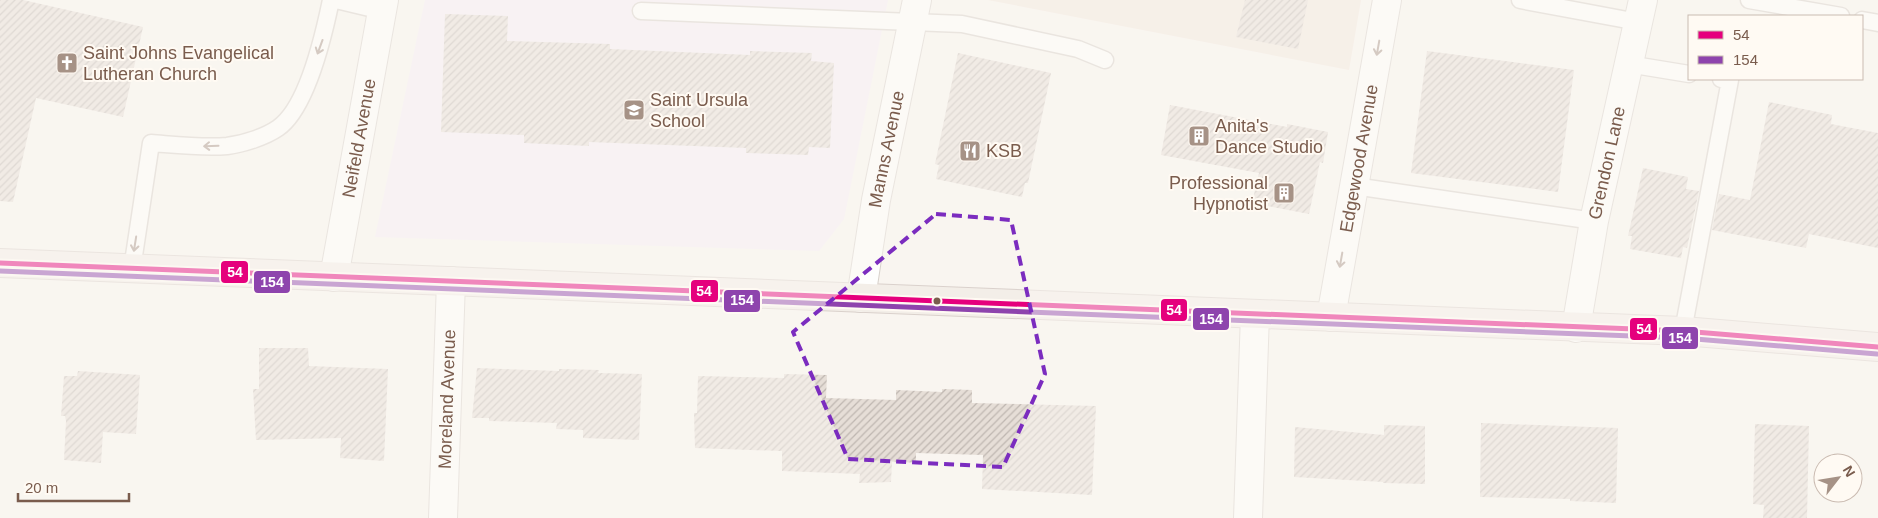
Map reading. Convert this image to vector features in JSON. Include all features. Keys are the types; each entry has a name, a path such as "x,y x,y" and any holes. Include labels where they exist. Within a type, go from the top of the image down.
{"main road":[{"path":"0,263 1682,331 1878,347"}],"street":[{"name":"Edgewood Avenue","path":"1331,317 1387,0"},
{"name":"Neifeld Avenue","path":"334,277 383,5"},
{"name":"Manns Avenue","path":"861,298 874,208 915,10"},
{"name":"Grendon Lane","path":"1576,328 1594,221 1641,11"},
{"name":"Moreland Avenue","path":"443,518 451,281"},
{"path":"1248,518 1256,314"}],"lane":[{"path":"132,269 151,143 229,146 256,138 278,128 294,111 307,83 322,42 331,0"},
{"path":"336,0 383,5"},
{"path":"1520,0 1641,11"},
{"path":"1749,0 1835,15"},
{"path":"641,11 915,10 972,26 1078,49 1105,60"},
{"path":"1863,20 1878,23"},
{"path":"1628,64 1688,74"},
{"path":"1682,331 1730,80"},
{"path":"1354,186 1594,221"}],"highlighted area":[{"path":"936,214 1011,220 1045,374 1003,467 848,459 793,332"}],"shaded area":[{"name":"Saint Ursula School","path":"425,0 888,0 844,219 819,251 375,237"},
{"path":"988,0 1361,0 1349,70"}],"building":[{"name":"Saint Johns Evangelical Lutheran Church","path":"0,0 23,0 143,27 123,117 36,98 13,202 0,201"},
{"path":"1245,0 1308,0 1298,49 1236,37"},
{"name":"Saint Ursula School","path":"445,14 508,16 507,41 610,44 610,49 750,55 750,51 812,53 811,61 834,63 830,148 809,147 808,155 746,153 746,148 589,142 589,146 524,143 524,135 441,132"},
{"path":"1427,51 1574,70 1558,192 1411,173"},
{"path":"958,53 1051,73 1028,183 1025,183 1022,197 936,179 939,165 935,164"},
{"path":"1769,102 1832,115 1831,124 1878,133 1878,248 1809,234 1806,248 1712,230 1719,194 1750,200"},
{"path":"1170,105 1287,127 1287,124 1328,132 1323,163 1320,162 1309,214 1252,203 1259,173 1161,155"},
{"path":"1643,168 1688,177 1686,189 1699,191 1687,248 1683,247 1681,258 1630,249 1632,236 1628,236"},
{"path":"259,348 308,348 309,366 388,369 384,461 340,458 341,438 256,440 253,389 259,389"},
{"path":"477,368 559,371 559,369 599,370 598,373 642,374 639,440 583,438 583,430 556,429 557,423 489,421 489,418 472,418"},
{"path":"78,371 140,375 136,434 103,432 101,463 64,460 66,421 65,416 61,416 64,376 77,376"},
{"path":"784,374 827,375 826,398 896,400 896,390 942,392 942,389 972,390 972,403 1096,406 1092,495 982,489 983,455 916,453 916,463 892,462 891,482 859,483 860,474 782,471 782,451 695,448 694,413 697,413 698,376 784,378"},
{"path":"1481,423 1618,428 1616,503 1570,501 1570,499 1480,497"},
{"path":"1755,424 1809,426 1807,518 1763,518 1764,505 1753,504"},
{"path":"1384,425 1425,426 1425,484 1294,477 1295,427 1384,435"}],"transit line":[{"name":"54","path":"0,263 1683,331 1878,347"},
{"name":"154","path":"0,271 1683,338 1877,354"}],"place":[{"name":"Saint Johns Evangelical Lutheran Church","path":"67,63"},
{"name":"Saint Ursula School","path":"634,110"},
{"name":"Anita's Dance Studio","path":"1199,136"},
{"name":"KSB","path":"970,151"},
{"name":"Professional Hypnotist","path":"1284,193"}]}
